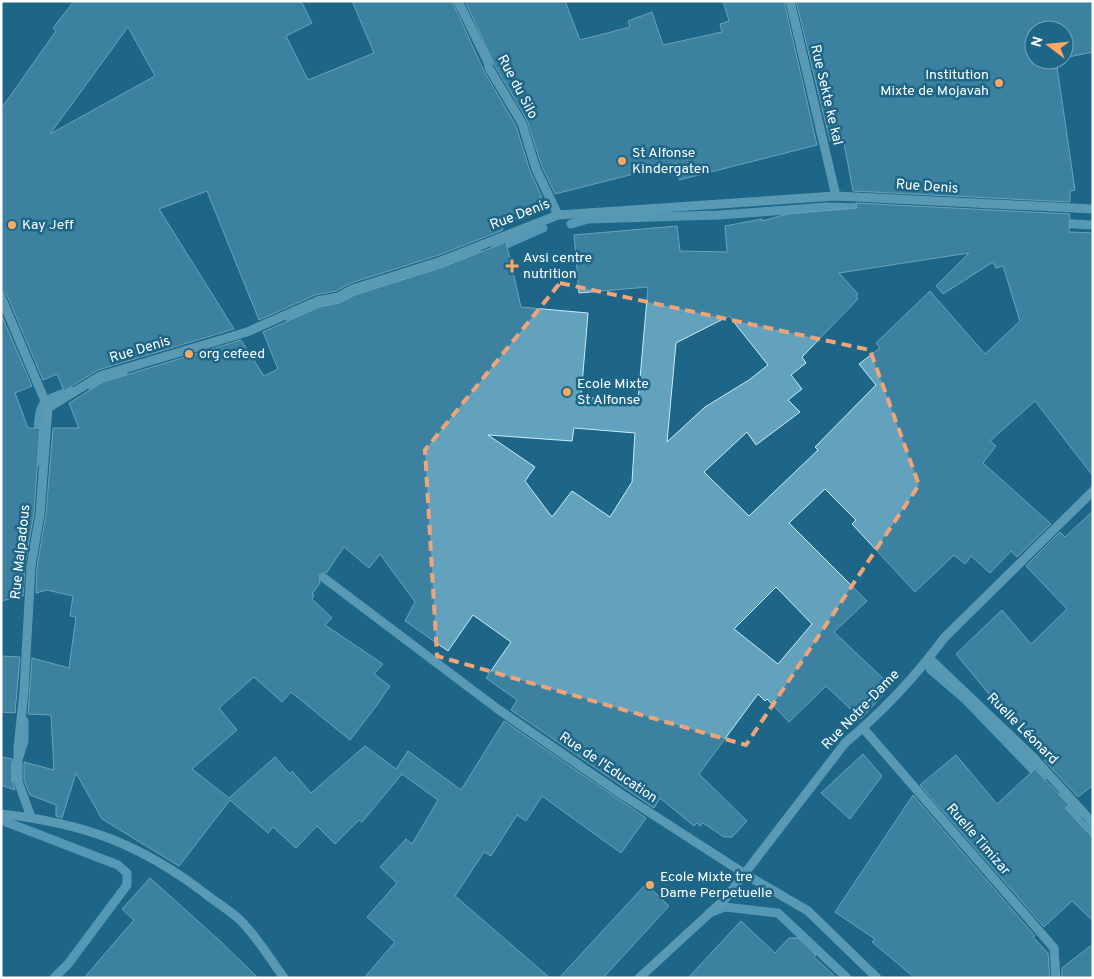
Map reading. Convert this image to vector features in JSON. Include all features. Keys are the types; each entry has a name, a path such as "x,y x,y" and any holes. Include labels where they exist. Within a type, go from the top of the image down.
{"street":[{"name":"Rue du Silo","path":"458,1 488,62 489,68 522,123 536,169 558,215"},
{"name":"Rue Sekte ke kal","path":"790,1 836,196"},
{"name":"Rue Denis","path":"48,408 100,376 247,332 317,301 338,297 353,290 441,261 558,215 836,196 1093,210"},
{"name":"Rue Malpadous","path":"1,297 48,408 40,514 31,566 24,691 18,748 18,781 31,817"},
{"name":"Rue Notre-Dame","path":"639,978 725,899 845,743 863,728 929,658 944,638 1093,490"},
{"name":"Rue de l'Education","path":"324,578 507,715 621,794 745,874 808,911 877,978"},
{"name":"Ruelle Léonard","path":"929,658 1033,757 1093,822"},
{"name":"Ruelle Timizar","path":"863,728 1054,948 1056,978"},
{"path":"1,814 31,817 91,831 128,845 176,871 243,923 284,978"}],"highlighted area":[{"path":"560,283 870,350 919,485 746,745 437,656 425,450"}],"building":[{"path":"74,1 301,1 312,23 286,36 308,80 374,53 352,1 452,1 484,71 516,126 530,171 542,197 539,198 543,208 502,226 503,230 439,255 351,283 336,291 315,295 259,320 207,191 159,209 234,329 98,370 64,391 57,374 43,380 7,295 1,291 1,109 56,31 53,28","holes":["128,27 155,76 50,134"]},
{"path":"465,1 565,1 580,40 630,27 628,21 652,12 663,45 722,32 720,24 729,21 723,1 784,1 817,145 679,180 677,163 555,194 542,167 527,120 495,66"},
{"path":"796,1 1093,1 1093,52 1074,56 1074,20 1024,20 1024,70 1057,70 1075,190 1070,191 1070,202 853,191 843,138 830,141"},
{"path":"856,203 1070,214 1069,232 1093,233 1093,476 1035,401 990,441 996,446 983,463 1051,524 1017,557 1011,551 990,573 971,556 965,564 954,555 915,592 852,524 856,520 825,489 789,523 867,601 834,632 891,686 861,719 826,686 789,722 767,699 765,701 758,694 699,774 747,821 732,837 724,837 703,823 700,826 697,823 694,826 660,798 654,808 511,710 517,700 486,678 511,642 473,615 448,651 405,621 415,602 380,554 369,568 344,547 327,572 319,575 320,583 312,594 314,595 312,599 332,618 325,625 383,664 374,674 390,686 377,705 350,740 291,692 282,702 254,677 219,708 237,730 192,769 229,798 275,757 290,774 292,771 311,793 365,746 396,769 408,751 461,790 504,721 646,818 621,853 542,796 526,821 517,815 491,856 484,852 455,896 550,978 364,978 395,942 367,917 397,883 380,867 406,839 412,844 438,800 402,774 362,822 359,820 335,844 317,826 296,848 273,827 268,833 230,800 179,866 102,819 76,773 62,818 56,816 56,805 30,795 24,780 24,762 54,770 51,715 28,714 32,658 69,668 76,617 70,616 73,596 47,590 36,593 37,567 46,514 53,428 79,428 69,403 103,382 241,340 264,376 278,369 263,332 319,307 339,303 355,295 443,267 506,242 521,307 588,313 581,397 638,401 648,287 579,293 574,235 677,226 680,251 727,252 725,226 762,219 762,221 787,214 857,208","holes":["969,253 936,286 943,294 993,262 996,268 1003,266 1020,321 985,354 930,291 876,343 880,348 859,364 876,385 815,447 818,450 749,516 704,472 747,432 756,445 800,412 788,400 802,389 791,375 806,363 802,357 858,299 856,296 858,294 839,273","729,316 768,365 749,380 705,407 667,442 676,343","574,428 635,433 632,482 610,517 572,491 552,517 525,481 535,467 488,435 572,441","776,587 812,624 778,664 734,629"]},
{"path":"1,314 32,386 15,393 28,428 40,428 34,513 25,565 23,596 1,601"},
{"path":"1093,511 1093,785 1078,797 1044,760 1050,755 995,698 993,699 956,654 1002,610 1031,644 1067,609 1026,566 1060,532 1065,537"},
{"path":"1,656 20,657 15,713 1,712"},
{"path":"863,754 882,776 850,819 821,793"},
{"path":"956,755 997,804 1035,769 1069,805 1065,808 1093,838 1093,921 1072,901 1044,927 920,785"},
{"path":"1,757 12,759 12,781 15,790 1,785"},
{"path":"913,795 1048,953 1050,978 915,978 872,942 875,939 835,912"},
{"path":"150,878 258,978 84,978 134,920 122,909"},
{"path":"646,884 669,906 603,978 559,978"},
{"path":"741,921 775,953 789,938 798,938 816,955 814,957 837,978 688,978"},
{"path":"1093,944 1093,978 1062,978 1062,968"}],"waterway":[{"path":"571,224 588,219 719,215 827,207 867,208"},
{"path":"1058,223 1093,225"},
{"path":"495,249 543,228"},
{"path":"289,317 478,254"},
{"path":"90,385 123,373"},
{"path":"41,462 38,428 40,411 43,404 48,400 71,391"},
{"path":"930,669 964,698 1042,779"},
{"path":"12,778 24,741 24,721"},
{"path":"1060,797 1081,824 1093,833"},
{"path":"1,820 118,865 127,873 127,885 68,964 54,978"},
{"path":"709,913 725,907 778,913 847,978"}],"place":[{"name":"Institution Mixte de Mojavah","path":"999,83"},
{"name":"St Alfonse Kindergaten","path":"622,161"},
{"name":"Kay Jeff","path":"12,225"},
{"name":"Avsi centre nutrition","path":"512,266"},
{"name":"org cefeed","path":"189,354"},
{"name":"Ecole Mixte St Alfonse","path":"567,392"},
{"name":"Ecole Mixte tre Dame Perpetuelle","path":"650,885"}]}
